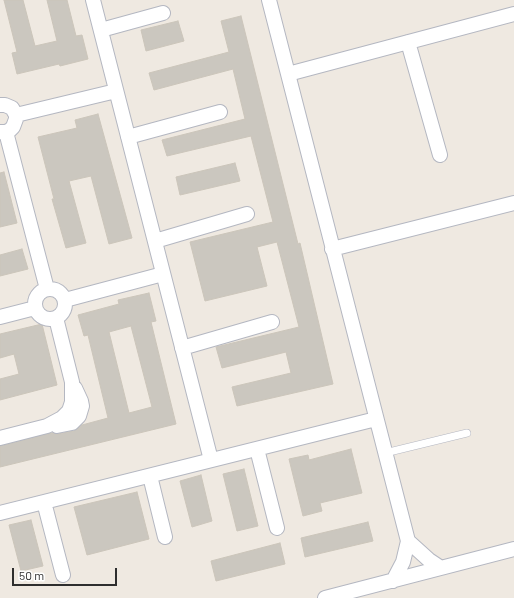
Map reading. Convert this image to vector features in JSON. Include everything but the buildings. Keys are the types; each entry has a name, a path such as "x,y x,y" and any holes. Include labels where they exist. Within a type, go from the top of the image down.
{"street":[{"path":"93,0 211,460"},
{"path":"269,0 408,540 403,562 393,580"},
{"path":"101,30 163,13"},
{"path":"288,74 514,14"},
{"path":"408,42 440,155"},
{"path":"16,115 116,91"},
{"path":"0,105 9,106 16,115 16,124 13,128 3,132 47,289"},
{"path":"128,137 220,112"},
{"path":"332,249 514,203"},
{"path":"155,241 247,214"},
{"path":"65,300 163,274"},
{"path":"47,289 60,292 65,300 64,311 61,315 56,318 46,319 37,313 34,303 38,294 47,289"},
{"path":"0,317 35,308"},
{"path":"0,438 46,426 62,418 69,412 72,402 72,382 56,318"},
{"path":"182,348 272,322"},
{"path":"0,513 376,419"},
{"path":"257,449 277,528"},
{"path":"150,476 165,537"},
{"path":"44,502 63,575"},
{"path":"408,540 429,560 441,568"},
{"path":"325,598 514,549"}],"lane":[{"path":"385,453 467,433"}]}
